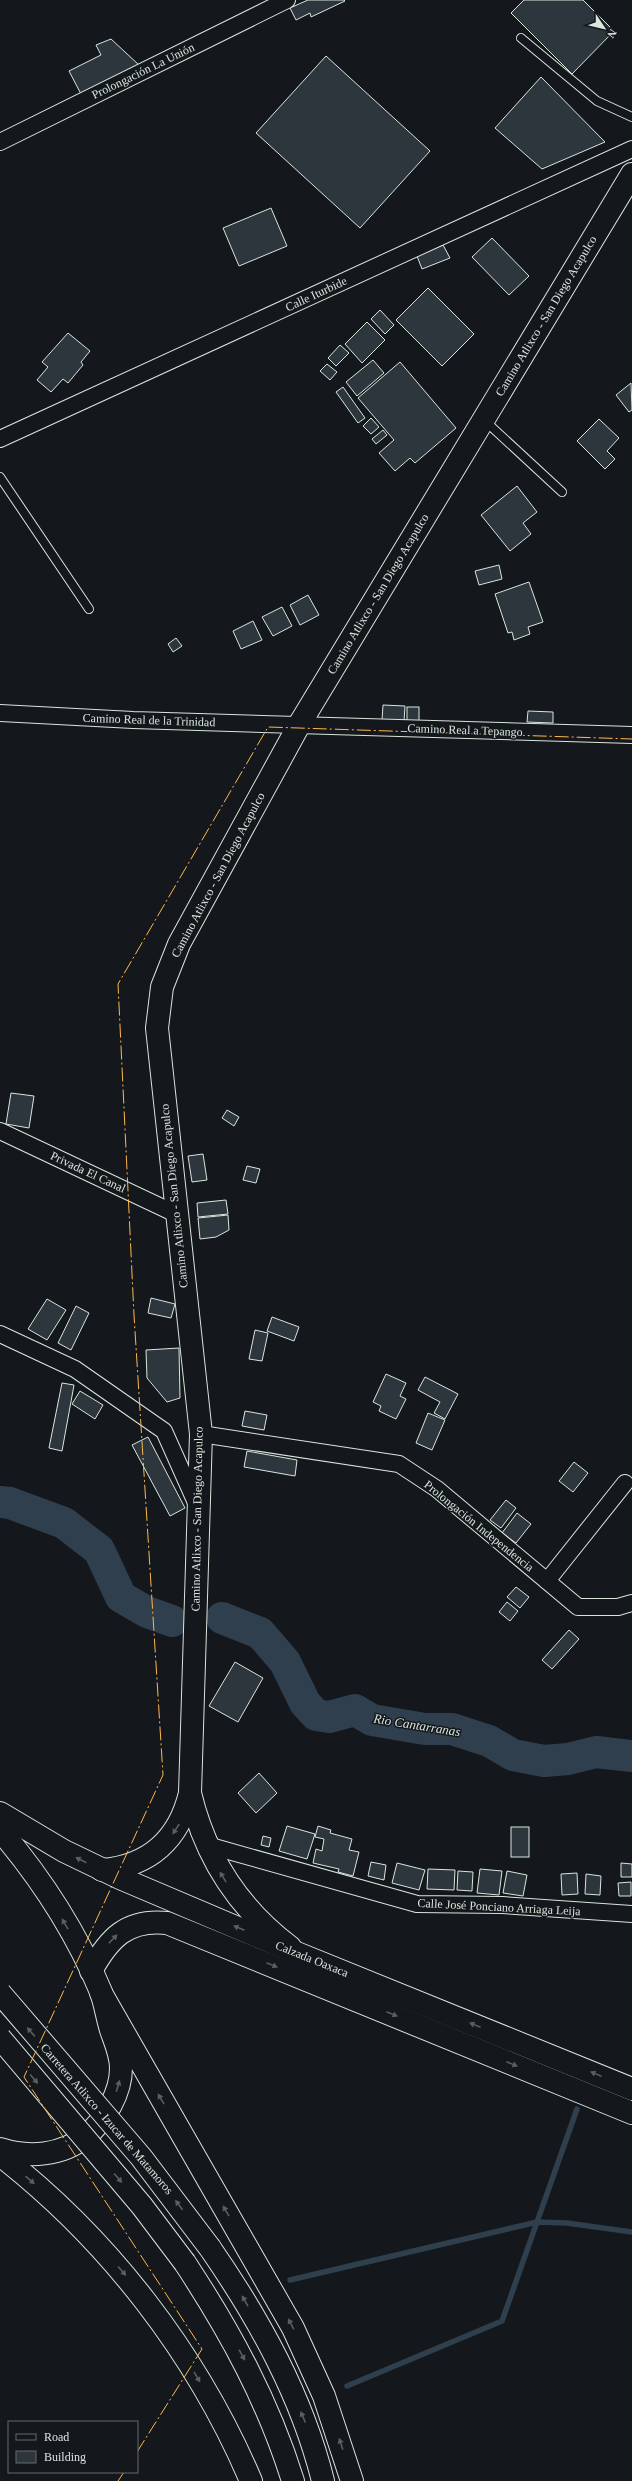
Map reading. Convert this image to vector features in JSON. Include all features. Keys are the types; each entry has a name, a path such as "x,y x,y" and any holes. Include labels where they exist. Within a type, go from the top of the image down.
{"main road":[{"name":"Camino Atlixco - San Diego Acapulco","path":"102,1870 128,1866 151,1855 162,1846 181,1822 190,1793 194,1698 200,1434 157,1028 162,987 185,932 299,725 632,174"},
{"name":"Camino Atlixco - San Diego Acapulco","path":"190,1793 206,1845 221,1872 243,1903 278,1938 299,1954"},
{"name":"Calzada Oaxaca","path":"0,1813 64,1851 102,1870 299,1954 632,2089"},
{"path":"0,1830 30,1868 52,1901 91,1971 101,1993 293,2328 324,2396 352,2481"},
{"name":"Calzada Oaxaca","path":"91,1971 102,1950 118,1933 142,1923 167,1923 632,2114"},
{"name":"Carretera Atlixco - Izucar de Matamoros","path":"0,1993 141,2157 210,2248 261,2328 289,2384 307,2427 323,2481"},
{"path":"0,2148 30,2154 59,2150 83,2139 102,2118 112,2103 118,2086 121,2067 101,1993"},
{"path":"0,2038 142,2206 185,2263 213,2305 251,2372 279,2436 293,2481"},
{"path":"0,2155 76,2223 144,2299 205,2390 251,2481"}],"street":[{"name":"Prolongación La Unión","path":"0,142 287,0"},
{"name":"Calle Iturbide","path":"0,439 632,149"},
{"name":"Camino Real de la Trinidad","path":"0,713 299,725"},
{"name":"Camino Real a Tepango","path":"299,725 632,735"},
{"name":"Privada El Canal","path":"0,1131 176,1214"},
{"path":"0,1334 75,1369 164,1431 198,1518"},
{"name":"Prolongación Independencia","path":"200,1434 399,1464 437,1489 578,1607 618,1607 632,1603"},
{"path":"547,1581 625,1483"},
{"name":"Calle José Ponciano Arriaga Leija","path":"206,1845 418,1904 502,1905 632,1914"}],"lane":[{"path":"521,38 596,101 632,117"},
{"path":"483,419 562,492"},
{"path":"0,476 89,609"}],"building":[{"path":"308,0 345,1 311,17 310,13 296,20 290,8"},
{"path":"524,0 583,0 614,31 572,74 511,13"},
{"path":"111,39 139,65 81,94 69,71 101,55 96,45"},
{"path":"326,56 430,151 360,228 256,133"},
{"path":"541,77 605,142 542,169 495,128"},
{"path":"271,208 287,246 239,266 223,228"},
{"path":"492,238 529,276 509,295 472,257"},
{"path":"443,245 450,258 422,269 417,256"},
{"path":"428,288 474,334 442,366 396,320"},
{"path":"380,310 394,325 385,334 371,319"},
{"path":"367,322 385,340 362,363 345,344"},
{"path":"68,333 90,351 81,362 83,365 68,383 63,379 51,392 37,380 48,367 42,362"},
{"path":"340,345 349,353 336,366 328,358"},
{"path":"373,360 384,373 357,396 346,382"},
{"path":"400,362 456,428 415,463 410,458 395,471 379,453 394,440 358,398"},
{"path":"327,364 337,372 330,380 320,371"},
{"path":"631,383 632,410 629,412 616,395"},
{"path":"343,387 365,418 358,423 336,392"},
{"path":"371,418 379,427 371,434 363,426"},
{"path":"599,419 619,438 607,451 615,459 605,469 577,441"},
{"path":"383,430 387,435 376,444 372,439"},
{"path":"517,486 537,512 523,523 531,534 510,551 481,515"},
{"path":"499,565 502,579 479,585 475,571"},
{"path":"529,582 543,622 528,627 530,634 514,640 512,632 508,633 495,594"},
{"path":"308,595 319,615 300,625 290,605"},
{"path":"282,607 292,626 273,636 262,617"},
{"path":"253,621 262,640 241,649 233,631"},
{"path":"176,638 182,646 173,652 168,644"},
{"path":"383,705 405,706 404,721 382,720"},
{"path":"407,707 419,707 419,722 407,722"},
{"path":"528,711 553,712 553,723 527,722"},
{"path":"11,1093 34,1096 29,1128 6,1124"},
{"path":"227,1110 239,1117 234,1126 222,1118"},
{"path":"203,1154 207,1180 192,1182 188,1156"},
{"path":"247,1166 260,1169 256,1183 243,1180"},
{"path":"226,1200 228,1214 198,1217 197,1203"},
{"path":"228,1215 229,1230 216,1237 200,1239 198,1218"},
{"path":"151,1298 175,1304 171,1318 148,1313"},
{"path":"47,1299 66,1310 47,1340 28,1329"},
{"path":"76,1306 89,1313 71,1350 58,1343"},
{"path":"272,1317 299,1327 294,1341 267,1331"},
{"path":"255,1330 268,1333 262,1361 249,1359"},
{"path":"179,1348 180,1398 167,1402 147,1378 146,1350"},
{"path":"386,1374 406,1383 400,1396 406,1399 396,1419 379,1411 381,1406 373,1402"},
{"path":"425,1377 458,1394 445,1419 434,1413 440,1402 418,1390"},
{"path":"62,1383 74,1385 62,1451 49,1448"},
{"path":"80,1391 103,1405 95,1419 72,1404"},
{"path":"245,1411 267,1415 264,1430 242,1426"},
{"path":"428,1413 445,1420 432,1450 416,1443"},
{"path":"148,1437 185,1508 170,1516 132,1445"},
{"path":"247,1451 297,1460 295,1476 244,1467"},
{"path":"574,1462 588,1473 573,1492 559,1481"},
{"path":"506,1500 516,1508 501,1528 490,1520"},
{"path":"517,1513 531,1524 516,1543 502,1533"},
{"path":"516,1587 529,1597 520,1608 507,1597"},
{"path":"507,1602 518,1611 510,1621 499,1612"},
{"path":"569,1630 579,1639 552,1669 542,1660"},
{"path":"235,1662 263,1678 238,1722 209,1706"},
{"path":"259,1773 277,1793 256,1813 238,1793"},
{"path":"287,1826 315,1834 307,1859 279,1851"},
{"path":"318,1826 331,1830 330,1833 352,1839 349,1850 359,1852 353,1876 338,1872 339,1869 313,1863 316,1849 322,1851 324,1839 315,1837"},
{"path":"511,1827 529,1827 529,1857 511,1857"},
{"path":"263,1836 271,1838 269,1847 261,1845"},
{"path":"371,1862 386,1865 384,1880 368,1876"},
{"path":"397,1863 425,1870 419,1890 392,1883"},
{"path":"621,1863 632,1864 632,1877 621,1877"},
{"path":"428,1869 455,1870 454,1890 427,1889"},
{"path":"480,1869 502,1871 499,1895 477,1893"},
{"path":"458,1871 473,1872 472,1891 457,1890"},
{"path":"507,1871 527,1875 523,1896 503,1893"},
{"path":"577,1873 578,1894 562,1895 561,1874"},
{"path":"586,1874 601,1876 600,1895 585,1894"},
{"path":"631,1882 631,1896 619,1896 618,1883"}],"waterway":[{"name":"Rio Cantarranas","path":"0,1502 10,1503 64,1523 99,1550 121,1597 147,1612 172,1621"},
{"name":"Rio Cantarranas","path":"222,1618 260,1633 285,1662 305,1703 316,1715 329,1717 355,1710 372,1720 425,1729 452,1729 489,1741 513,1755 544,1761 568,1759 596,1752 632,1756"},
{"path":"347,2386 502,2321 577,2109"},
{"path":"290,2280 537,2222 567,2223 632,2232"}],"power":[{"path":"138,2450 202,2349 24,2077 163,1775 134,1315 118,984 268,727 632,739"},
{"path":"118,2481 123,2473"}]}
